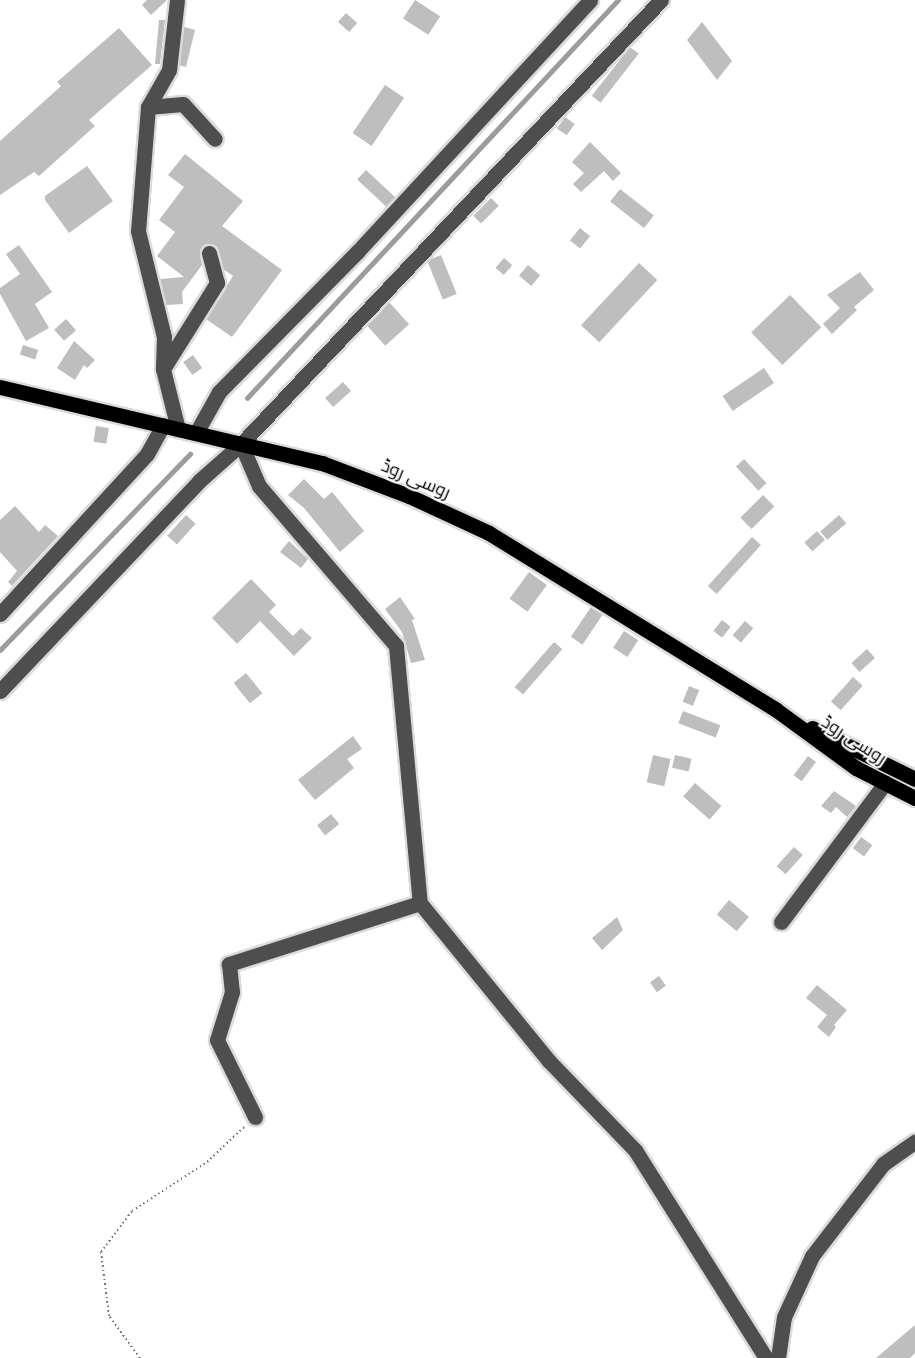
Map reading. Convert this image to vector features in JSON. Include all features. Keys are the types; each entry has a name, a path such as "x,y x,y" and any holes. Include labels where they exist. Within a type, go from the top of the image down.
{"main road":[{"name":"روسی روڈ","path":"0,387 322,463 409,496 489,533 775,709 856,768 915,798"},
{"name":"روسی روڈ","path":"775,709 915,779"}],"street":[{"path":"177,0 169,70 148,107 138,231 164,337 163,369 178,429"},
{"path":"196,433 219,392 472,129 590,0"},
{"path":"0,691 199,481 241,444 661,0"},
{"path":"148,107 183,104 215,139"},
{"path":"163,369 217,283 208,253"},
{"path":"0,614 147,454 163,425"},
{"path":"241,444 259,486 396,646 420,903 549,1061 635,1150 766,1358"},
{"path":"781,922 885,783"},
{"path":"255,1118 217,1040 232,992 229,964 420,903"},
{"path":"778,1358 784,1317 812,1256 883,1164 915,1142"}],"path":[{"path":"140,1358 109,1316 101,1252 132,1211 207,1162 255,1118"}],"building":[{"path":"147,0 167,0 151,15 142,5"},
{"path":"415,0 440,16 428,35 403,18"},
{"path":"346,13 357,23 349,32 338,22"},
{"path":"159,20 165,20 160,64 155,64"},
{"path":"702,22 732,61 717,80 687,40"},
{"path":"184,27 195,30 186,67 179,65"},
{"path":"119,28 152,65 89,120 95,126 39,176 34,172 0,195 0,141 61,86 57,82"},
{"path":"630,47 639,54 600,103 592,96"},
{"path":"385,85 404,98 372,146 353,133"},
{"path":"565,117 575,124 567,135 557,128"},
{"path":"590,142 621,173 613,181 604,171 581,192 573,184 584,173 572,162"},
{"path":"185,154 243,201 222,226 282,270 232,337 206,319 233,276 223,269 218,250 212,244 206,244 200,250 202,265 182,292 183,304 166,305 160,279 184,277 157,256 175,232 159,220 184,187 168,175"},
{"path":"87,166 113,201 69,233 45,200 45,196"},
{"path":"366,170 395,197 386,207 357,180"},
{"path":"620,189 654,215 644,228 610,202"},
{"path":"491,198 499,206 481,223 473,216"},
{"path":"580,228 590,236 580,249 570,240"},
{"path":"19,245 52,292 35,304 49,328 26,341 0,294 0,288 20,274 6,254"},
{"path":"441,255 457,294 443,300 427,261"},
{"path":"504,258 512,265 504,275 495,268"},
{"path":"639,263 657,280 599,342 581,325"},
{"path":"528,265 540,275 531,286 519,276"},
{"path":"860,272 874,290 854,307 857,310 832,334 823,324 840,308 827,295"},
{"path":"790,295 821,327 782,365 751,333"},
{"path":"389,302 409,324 385,346 365,323"},
{"path":"66,319 76,330 64,341 54,330"},
{"path":"74,341 95,360 87,368 84,365 75,380 57,368"},
{"path":"23,345 38,350 35,359 20,355"},
{"path":"193,355 202,368 192,375 183,362"},
{"path":"764,368 774,383 733,411 723,396"},
{"path":"343,382 351,391 333,407 325,398"},
{"path":"96,426 109,428 106,444 93,442"},
{"path":"744,459 767,483 758,491 736,467"},
{"path":"304,479 324,499 332,492 364,531 340,552 304,508 288,495"},
{"path":"763,495 774,506 752,529 740,518"},
{"path":"15,506 39,532 45,525 58,536 12,586 8,582 17,571 0,552 0,520"},
{"path":"186,515 196,524 177,545 167,536"},
{"path":"839,515 846,523 827,540 820,531"},
{"path":"817,531 825,540 812,551 804,542"},
{"path":"752,537 761,545 717,594 708,586"},
{"path":"289,541 308,559 301,568 280,552"},
{"path":"529,572 547,585 527,612 510,599"},
{"path":"251,579 276,605 269,612 293,636 301,628 312,638 294,656 260,621 237,644 212,618"},
{"path":"400,597 415,619 412,620 425,660 411,663 402,632 385,609"},
{"path":"591,607 603,615 582,645 571,637"},
{"path":"722,620 731,627 722,638 713,631"},
{"path":"745,621 753,628 741,643 733,635"},
{"path":"624,631 638,640 627,657 613,648"},
{"path":"554,642 562,649 523,694 515,687"},
{"path":"867,649 875,658 859,672 851,663"},
{"path":"246,673 262,693 250,703 234,683"},
{"path":"853,677 863,686 841,710 831,702"},
{"path":"689,686 699,690 693,706 683,702"},
{"path":"683,711 720,725 716,737 678,723"},
{"path":"353,736 362,749 347,759 354,768 315,800 298,780"},
{"path":"653,755 671,759 664,786 647,782"},
{"path":"675,755 692,759 689,771 672,768"},
{"path":"808,756 816,762 802,781 794,775"},
{"path":"695,783 721,806 710,820 683,797"},
{"path":"834,791 856,806 847,817 836,807 831,813 821,806"},
{"path":"331,814 339,824 325,835 317,825"},
{"path":"861,837 872,845 864,857 853,848"},
{"path":"794,847 803,855 786,874 777,866"},
{"path":"729,900 749,917 737,931 717,915"},
{"path":"617,917 623,930 602,950 592,938"},
{"path":"659,976 666,986 657,992 650,982"},
{"path":"817,985 847,1010 834,1025 836,1027 829,1037 817,1027 827,1015 806,998"},
{"path":"915,1325 915,1353 910,1358 876,1358"}],"waterway":[{"path":"247,398 618,0"},
{"path":"0,650 190,454"}]}
